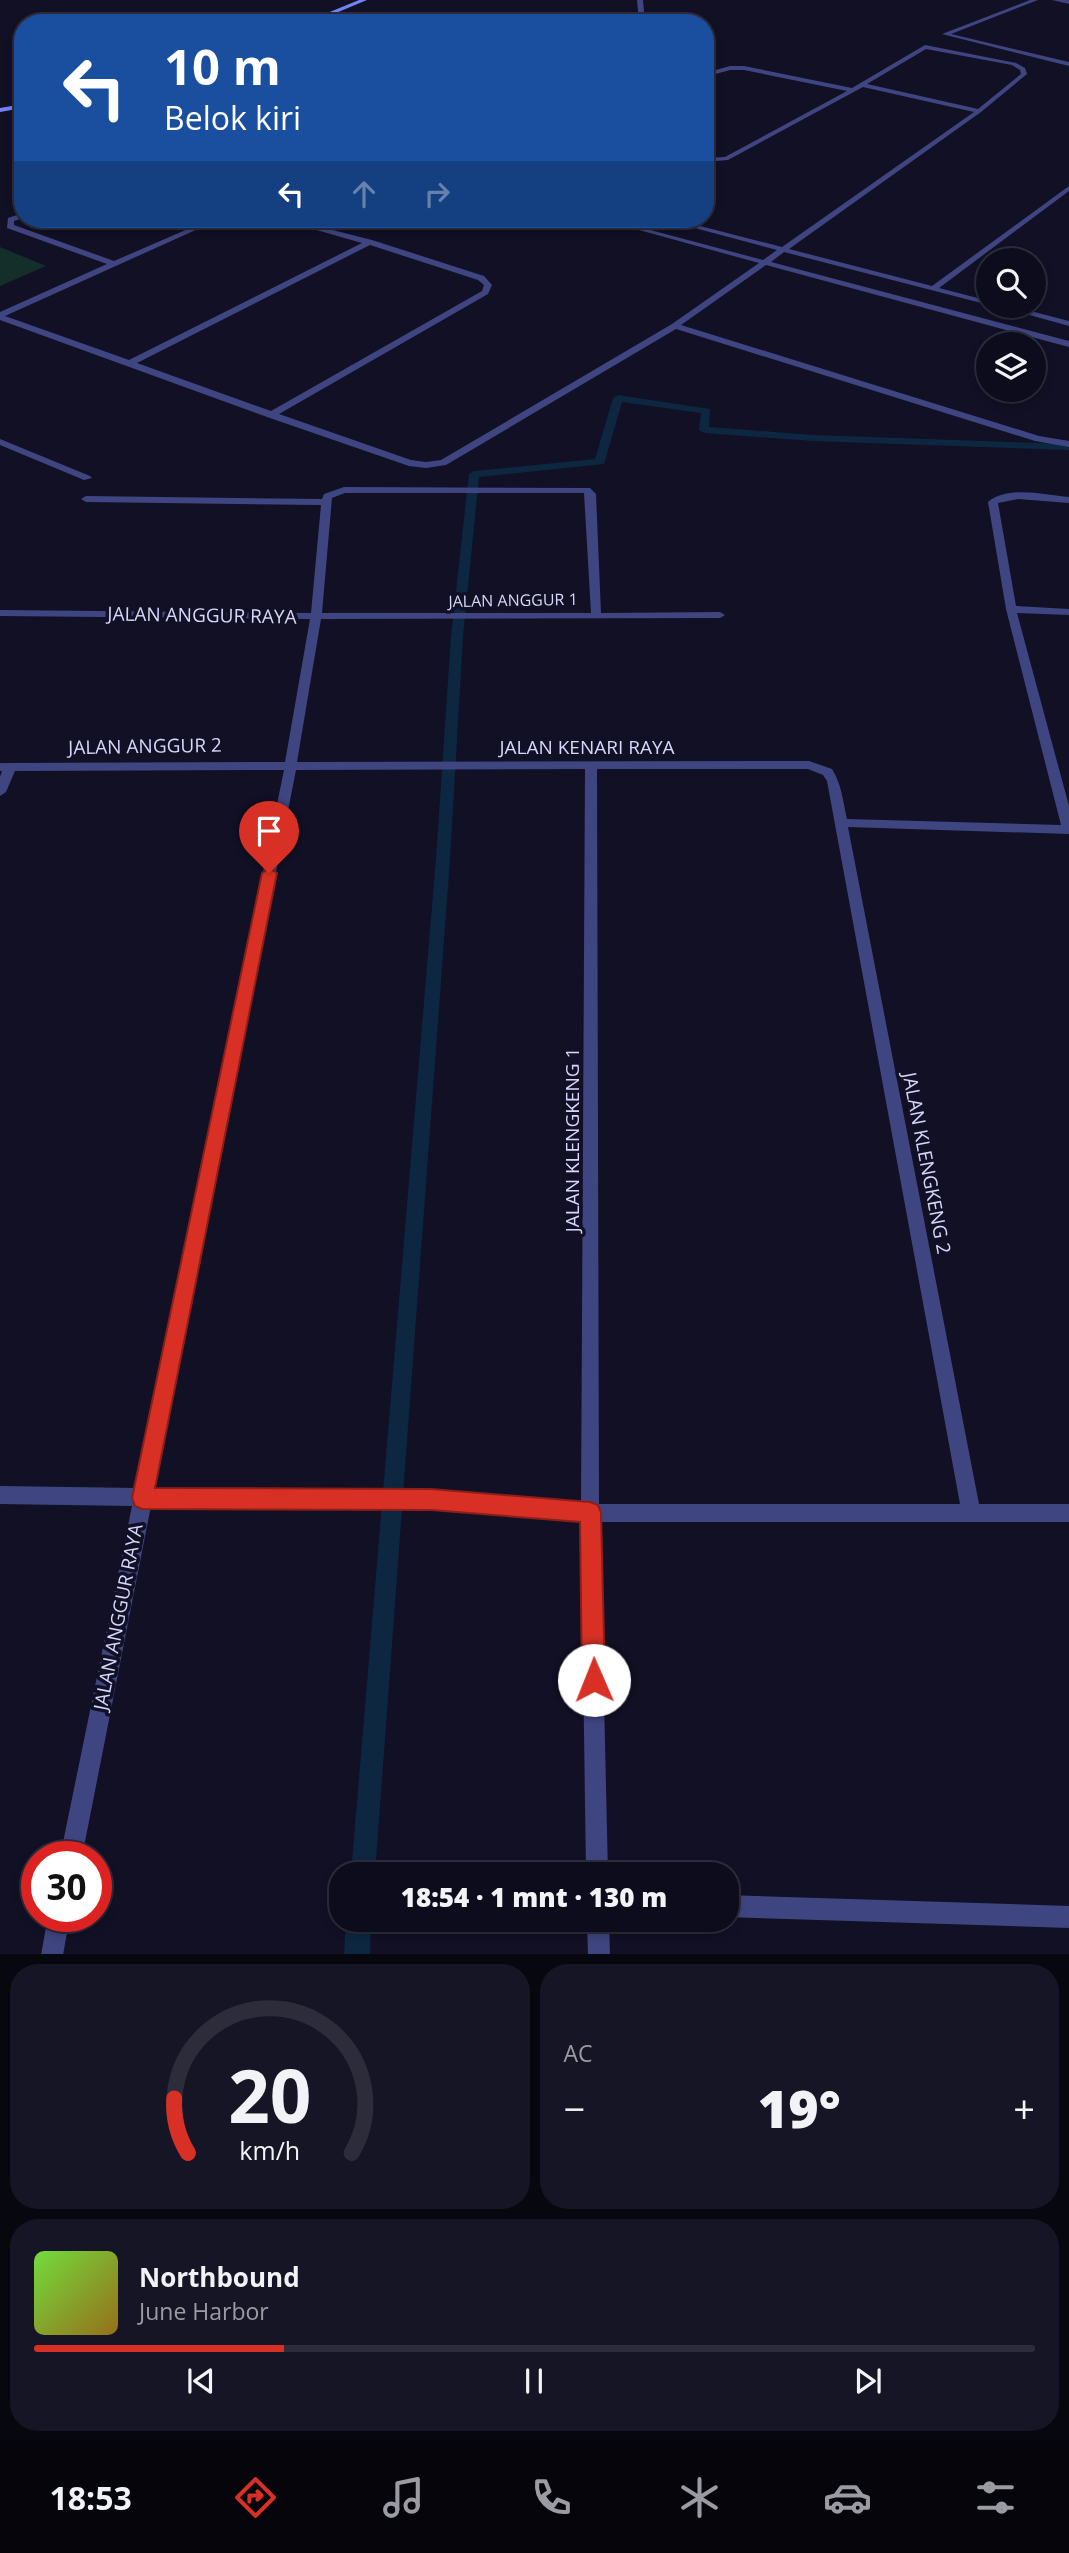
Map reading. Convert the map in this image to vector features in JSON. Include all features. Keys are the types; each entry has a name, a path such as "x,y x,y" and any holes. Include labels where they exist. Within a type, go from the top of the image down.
{"street":[{"path":"329,14 364,0"},
{"path":"1035,0 945,34 1069,64"},
{"path":"1055,0 1069,2"},
{"path":"0,316 409,463 443,463 675,326 979,111 1024,74 1023,69 1014,64 925,47 863,85 726,159 714,160"},
{"path":"1054,60 1069,54"},
{"path":"714,72 744,68 853,90"},
{"path":"863,85 979,111"},
{"path":"934,288 1069,188"},
{"path":"15,228 114,264"},
{"path":"0,316 196,228"},
{"path":"270,415 485,292 488,285 481,278 315,228"},
{"path":"635,228 1069,344"},
{"path":"700,228 976,299"},
{"path":"128,364 369,242"},
{"path":"1046,318 1069,324"},
{"path":"675,326 1038,439 1069,444"},
{"path":"0,442 87,478"},
{"path":"316,616 327,496 344,490 487,488 577,488 591,494 596,614"},
{"path":"841,823 1069,830 1065,802 1011,610 993,502 998,498 1009,497 1069,500"},
{"path":"86,499 327,502"},
{"path":"1011,610 1069,612"},
{"name":"JALAN ANGGUR RAYA","path":"0,613 316,616 291,764 74,1841"},
{"name":"JALAN ANGGUR 1","path":"316,616 716,615"},
{"name":"JALAN KENARI RAYA","path":"291,764 591,767 809,765 828,772 833,781 841,823"},
{"name":"JALAN ANGGUR 2","path":"5,767 291,764"},
{"path":"0,792 5,767"},
{"name":"JALAN KLENGKENG 1","path":"591,767 590,1513 597,1862"},
{"name":"JALAN KLENGKENG 2","path":"841,823 971,1511"},
{"path":"0,1495 369,1498 431,1500 590,1513 1069,1513"},
{"path":"739,1906 1069,1917"},
{"path":"51,1954 56,1932"},
{"path":"598,1932 599,1954"}],"green space":[{"path":"0,247 46,266 0,286"}],"waterway":[{"path":"364,1862 443,859 457,636 474,474 600,462 618,398 706,411 704,430 813,438 1069,447"},
{"path":"357,1954 358,1932"}],"route":[{"path":"269,873 142,1498 431,1500 590,1513 594,1680"}]}
